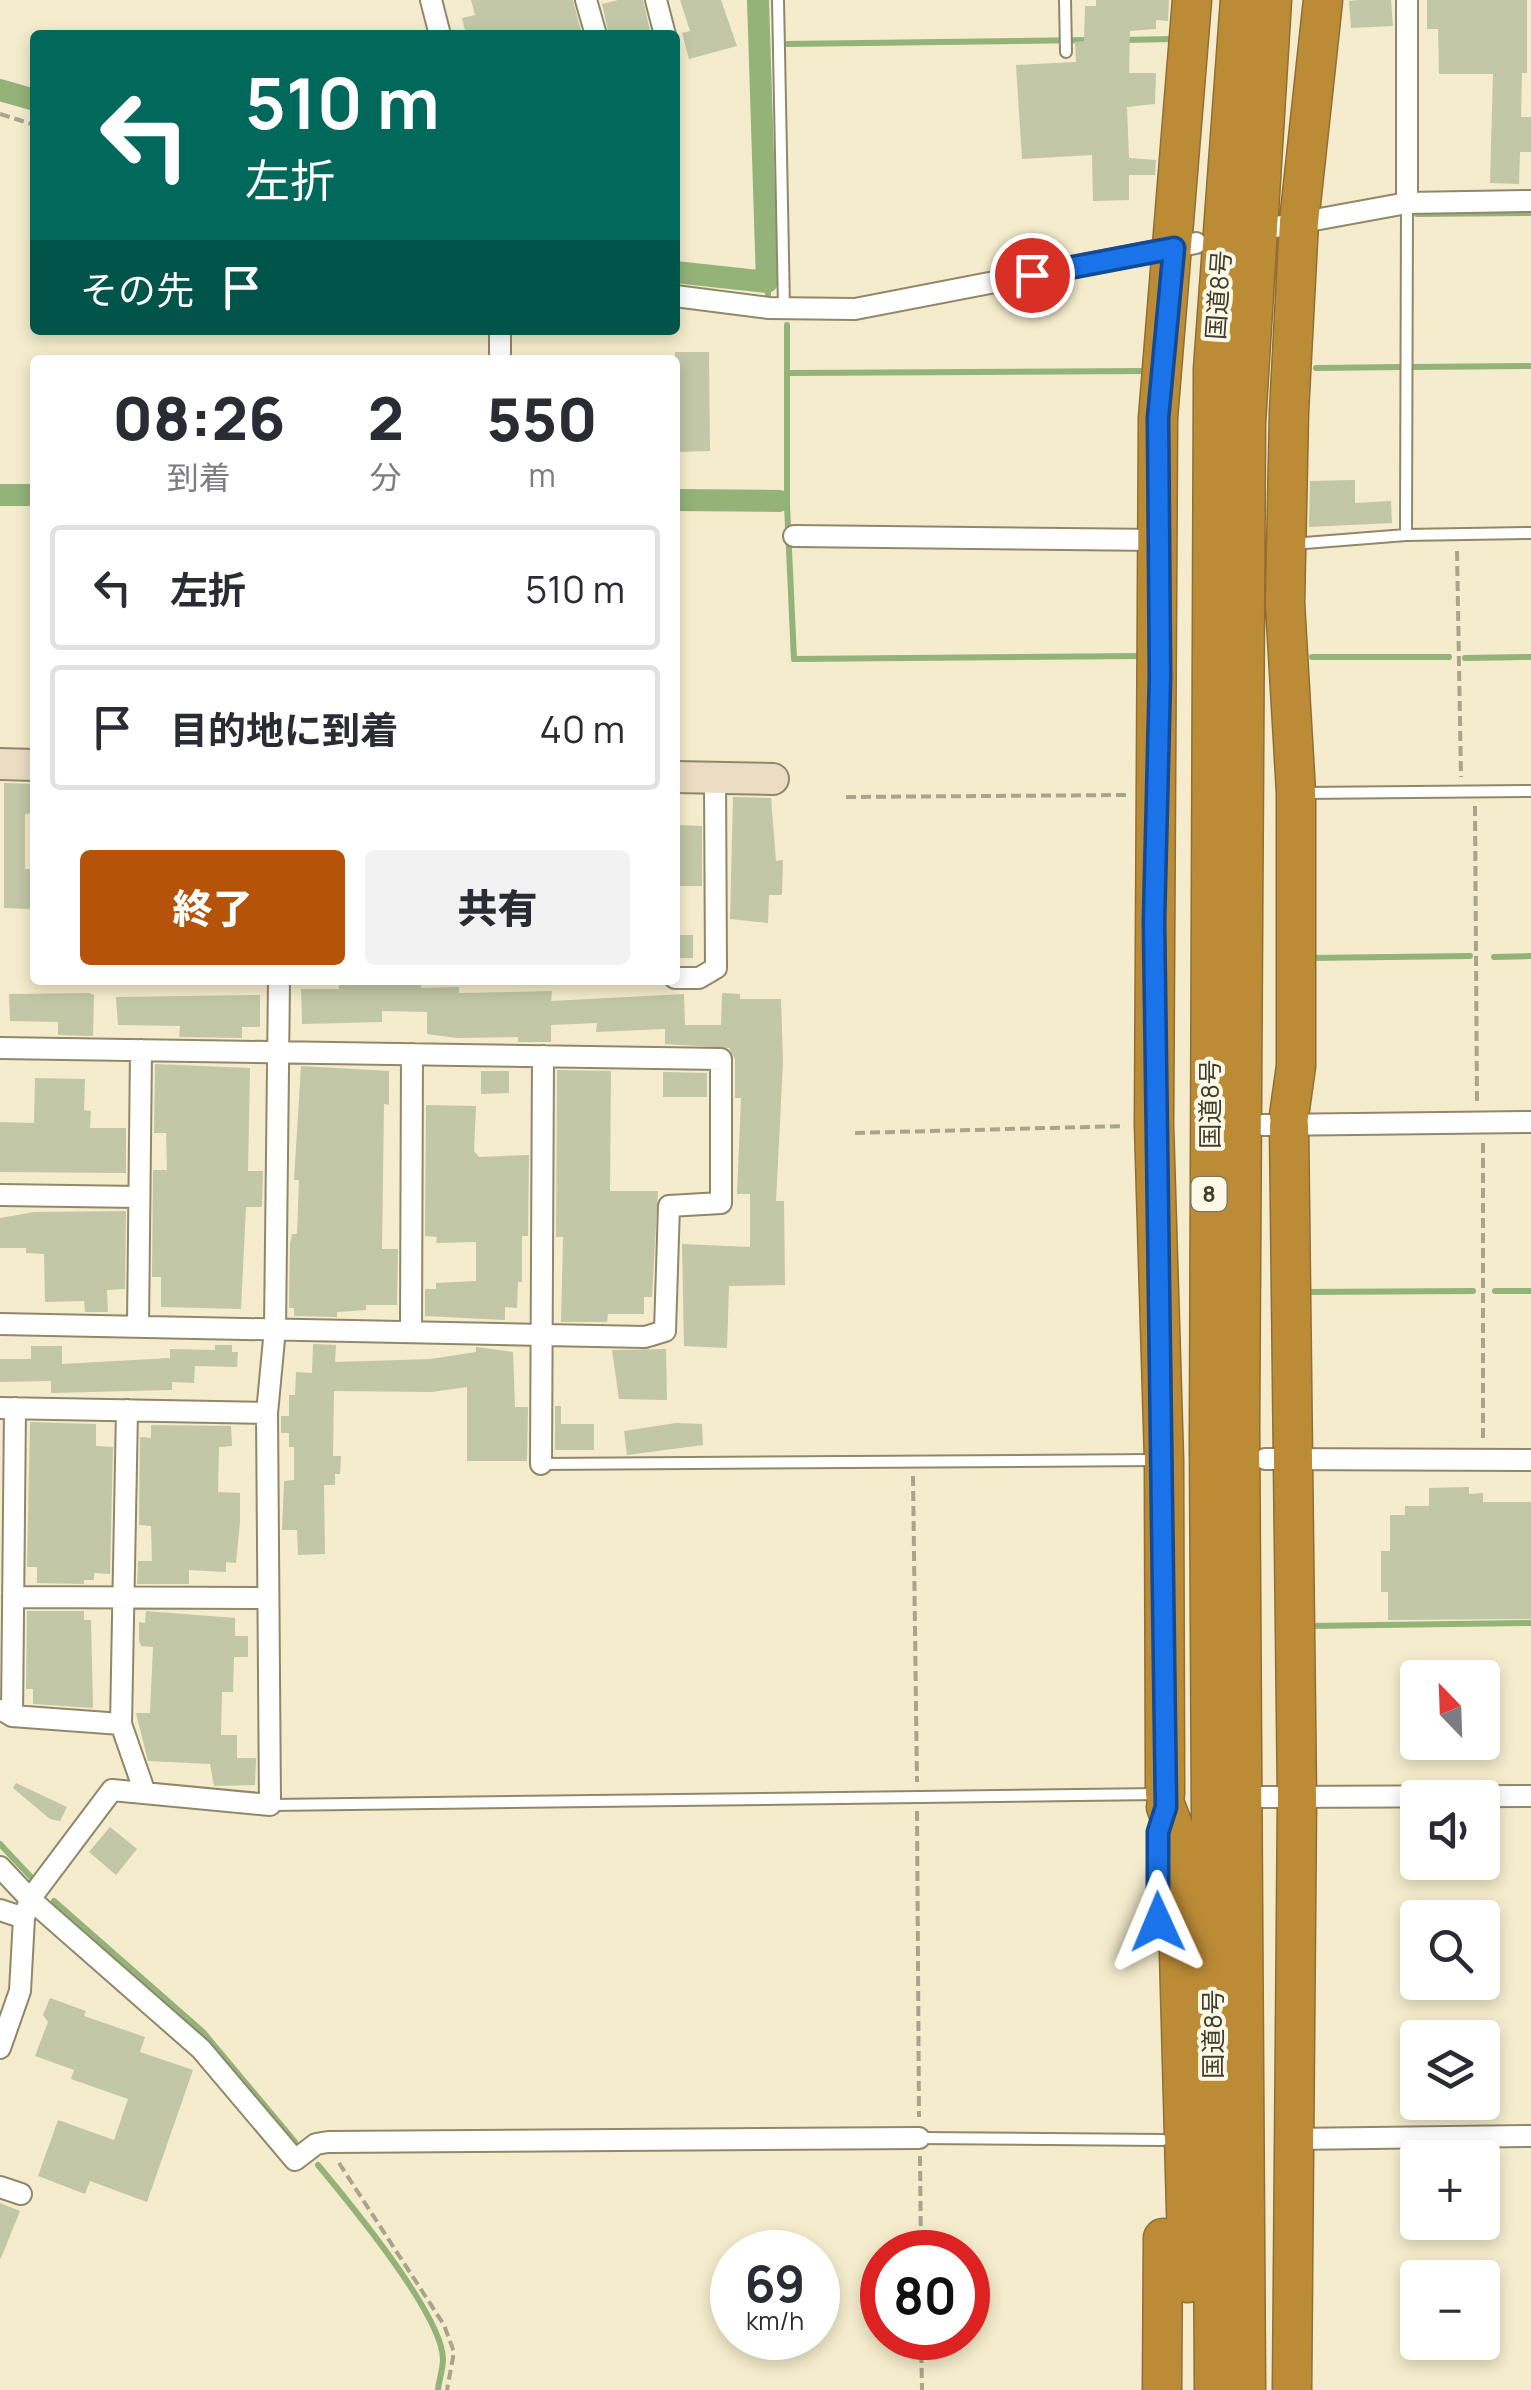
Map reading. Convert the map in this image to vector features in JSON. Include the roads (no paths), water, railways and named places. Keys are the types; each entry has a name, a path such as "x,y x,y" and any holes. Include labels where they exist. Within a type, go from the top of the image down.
{"highway":[{"path":"1158,1191 1170,1172 1173,1126 1186,527 1202,262 1197,241 1192,0"},
{"name":"国道8号","path":"1214,2390 1210,708 1213,369 1197,241 1240,0"},
{"name":"国道8号","path":"1246,2390 1240,1430 1246,423 1272,0"},
{"path":"1280,1122 1296,1066 1296,793 1285,544 1287,225 1323,0"},
{"path":"1193,2390 1174,1828 1177,1461 1154,1125 1158,418 1197,241"},
{"path":"1246,423 1258,445 1280,1122 1280,1798 1266,2390"},
{"path":"1280,1798 1293,2139 1292,2390"},
{"path":"1162,2390 1158,1832 1174,1799"}],"street":[{"path":"431,0 439,30"},
{"path":"586,0 595,30"},
{"path":"656,0 665,30"},
{"path":"1407,0 1408,203"},
{"path":"1287,225 1408,203 1531,201"},
{"path":"680,297 784,308 855,309 1197,241"},
{"path":"794,536 1158,540"},
{"path":"0,764 30,765"},
{"path":"680,777 774,779"},
{"path":"680,978 699,978 716,968 715,778"},
{"path":"0,2048 20,1991 27,1909 112,1790 144,1790 154,1796 270,1805 266,1413 275,1329 279,985"},
{"path":"0,1048 721,1058 722,1185 722,1203 669,1206 665,1330 645,1337 0,1324"},
{"path":"138,1326 141,1050"},
{"path":"410,1332 412,1054"},
{"path":"541,1464 543,1056"},
{"path":"1280,1122 1531,1122"},
{"path":"0,1195 140,1197"},
{"path":"121,1724 6,1712 13,1597 8,1408 266,1413"},
{"path":"127,1410 121,1724 144,1790"},
{"path":"1279,1459 1531,1460"},
{"path":"13,1597 268,1598"},
{"path":"1280,1798 1531,1796"},
{"path":"0,1867 27,1909 201,2049 295,2160 324,2143 920,2138"},
{"path":"0,1910 27,1909"},
{"path":"1293,2139 1531,2136"},
{"path":"0,2186 21,2194"}],"lane":[{"path":"778,0 784,308"},
{"path":"1065,0 1066,49"},
{"path":"1406,535 1408,203"},
{"path":"1285,544 1406,535 1531,533"},
{"path":"1296,793 1531,791"},
{"path":"541,1464 1177,1461"},
{"path":"270,1805 917,1796 1174,1799"},
{"path":"920,2138 1163,2140"}],"waterway":[{"path":"680,273 767,282 758,0"},
{"path":"1124,40 1173,39"},
{"path":"786,44 1092,40"},
{"path":"760,45 767,45"},
{"path":"0,90 30,99"},
{"path":"1417,214 1531,213"},
{"path":"767,282 768,294"},
{"path":"787,325 787,505"},
{"path":"1413,367 1531,366"},
{"path":"1316,368 1402,367"},
{"path":"789,373 1147,371"},
{"path":"0,495 30,495"},
{"path":"680,500 779,501"},
{"path":"779,501 787,505 794,659 1144,656"},
{"path":"1312,657 1449,657"},
{"path":"1465,658 1531,657"},
{"path":"1308,958 1470,956"},
{"path":"1494,957 1531,956"},
{"path":"1304,1292 1473,1291"},
{"path":"1495,1291 1531,1291"},
{"path":"1309,1626 1531,1623"},
{"path":"0,1844 31,1877"},
{"path":"54,1901 203,2032 295,2142"},
{"path":"318,2165 391,2259 427,2315 443,2359 438,2390"}]}
